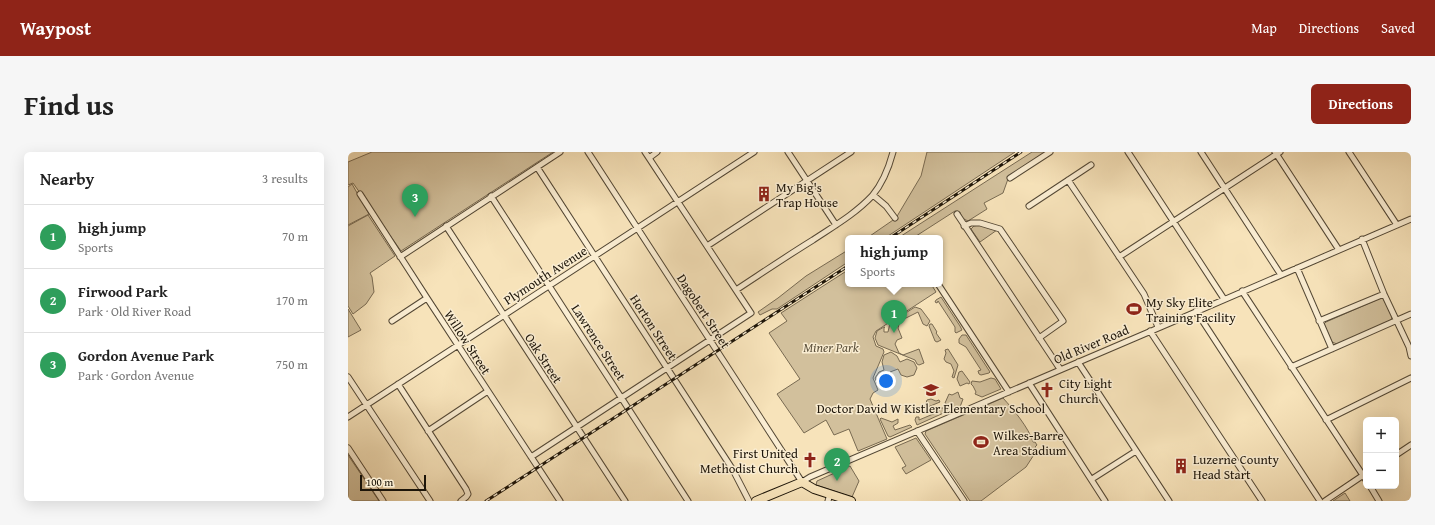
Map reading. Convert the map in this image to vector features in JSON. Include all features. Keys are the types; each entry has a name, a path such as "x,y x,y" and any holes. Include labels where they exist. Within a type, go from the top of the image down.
{"main road":[{"path":"756,501 802,482 829,498 851,501"}],"street":[{"path":"400,257 560,152"},
{"name":"Dagobert Street","path":"588,152 802,482"},
{"path":"531,457 668,369 751,313 646,152"},
{"path":"649,158 658,152"},
{"name":"Plymouth Avenue","path":"348,417 754,152"},
{"path":"788,152 836,225"},
{"path":"707,246 851,152"},
{"path":"736,290 858,209 873,195 885,174 894,152"},
{"path":"1010,178 1050,152"},
{"path":"1128,152 1224,299"},
{"path":"1201,152 1281,275"},
{"path":"1349,152 1397,225"},
{"path":"1119,257 1277,153 1339,250"},
{"path":"1029,206 1091,165"},
{"name":"Horton Street","path":"536,167 733,470 749,501"},
{"path":"1068,180 1144,294 1158,327"},
{"name":"Willow Street","path":"360,194 426,298 560,501"},
{"path":"873,195 886,206 895,218"},
{"name":"Lawrence Street","path":"491,196 688,501"},
{"path":"956,214 1060,369"},
{"name":"Old River Road","path":"802,482 810,477 1060,369 1411,219"},
{"path":"964,226 971,223 980,223 1000,229 1063,321 1039,338"},
{"name":"Oak Street","path":"446,226 625,501"},
{"path":"1362,239 1384,294 1409,347 1411,356"},
{"path":"1297,268 1332,349"},
{"path":"940,287 1009,392"},
{"path":"1242,292 1326,420 1363,473"},
{"path":"1319,320 1384,294"},
{"path":"392,321 426,298"},
{"path":"1196,311 1320,501"},
{"path":"1291,367 1411,314"},
{"path":"1150,331 1262,501"},
{"path":"1078,362 1169,501"},
{"path":"348,377 430,501"},
{"path":"1326,420 1411,378"},
{"path":"1029,383 1106,501"},
{"path":"398,384 466,489 468,494 460,501"},
{"path":"428,431 488,391"},
{"path":"917,431 964,501"},
{"path":"1399,453 1409,446 1411,453"},
{"path":"348,448 383,501"},
{"path":"1092,479 1136,451"},
{"path":"1325,501 1363,477"},
{"path":"1372,489 1379,501"}],"green space":[{"path":"372,152 553,152 401,251 353,183 348,185 348,162"},
{"path":"927,152 1015,152 890,235 871,235 896,218 921,176"},
{"path":"1032,152 1045,152 1009,176 1003,193 984,203 987,209 968,221 962,218 960,212 955,211 918,235 903,235"},
{"path":"352,184 369,214 348,225 348,187"},
{"path":"368,215 395,256 370,273 374,292 366,304 353,314 348,306 348,226"},
{"path":"979,225 997,230 980,242 971,229 974,226"},
{"path":"845,252 845,264 777,309 772,309 760,315 758,312 806,276"},
{"name":"Miner Park","path":"845,272 845,287 933,287 936,292 876,331 873,337 876,346 883,349 884,352 873,378 878,390 873,393 870,399 887,439 858,451 849,429 834,435 826,420 804,433 777,394 800,379 769,333 787,321 781,313"},
{"path":"941,297 962,330 956,333 955,332 955,327 938,301 937,303 935,302"},
{"path":"1383,298 1392,317 1391,320 1337,344 1332,342 1324,324 1326,322"},
{"path":"915,307 921,309 930,321 927,326 923,324 918,312 900,321 898,328 902,338 897,340 895,344 899,353 903,355 919,349 924,363 919,365 915,360 878,345 875,338 877,331 885,327 884,332 888,332 890,323"},
{"path":"348,309 361,330 348,337"},
{"path":"932,324 941,340 937,342 935,341 929,326"},
{"path":"962,335 966,335 990,372 989,373 979,374 978,371 981,370 966,347 959,343 959,339"},
{"path":"948,349 958,365 954,378 952,377 954,371 951,364 946,362 944,359 946,353 945,350"},
{"path":"891,352 897,356 900,362 907,359 914,362 917,368 914,375 907,377 901,375 898,369 890,372 894,378 891,384 885,387 878,385 875,378 879,372 884,370 882,362 884,355"},
{"path":"962,371 970,382 969,384 967,383 960,386 957,379 959,372"},
{"path":"991,378 995,379 1001,389 982,397 975,394 976,392 971,384 972,381 980,382"},
{"path":"958,392 960,398 963,399 960,407 952,410 945,403 949,394 952,395"},
{"name":"Wilkes-Barre Area Stadium","path":"1003,398 1024,425 1033,442 1037,445 1035,447 1037,450 1026,467 981,501 970,501 925,434 926,431"},
{"path":"931,399 936,401 939,400 940,402 923,409 922,407 925,406 927,400"},
{"path":"941,408 948,411 917,425 915,420 916,417 919,417 919,420 938,412"},
{"path":"881,418 892,422 898,419 898,423 893,426 895,430 910,425 912,427 890,437 888,436 880,419"},
{"path":"916,438 931,460 906,474 902,468 906,466 895,447"},
{"path":"348,455 379,501 348,501"},
{"path":"850,466 859,481 852,497 816,485 817,481"},
{"path":"1345,493 1350,501 1333,501"}],"railway":[{"path":"895,235 1021,152"},
{"path":"486,501 845,268"}],"place":[{"name":"My Big's Trap House","path":"764,194"},
{"name":"Gordon Avenue Park","path":"415,217"},
{"name":"My Sky Elite Training Facility","path":"1134,309"},
{"name":"high jump","path":"894,333"},
{"name":"Doctor David W Kistler Elementary School","path":"931,390"},
{"name":"City Light Church","path":"1047,390"},
{"name":"Wilkes-Barre Area Stadium","path":"981,442"},
{"name":"First United Methodist Church","path":"810,460"},
{"name":"Luzerne County Head Start","path":"1181,466"},
{"name":"Firwood Park","path":"837,481"}]}
